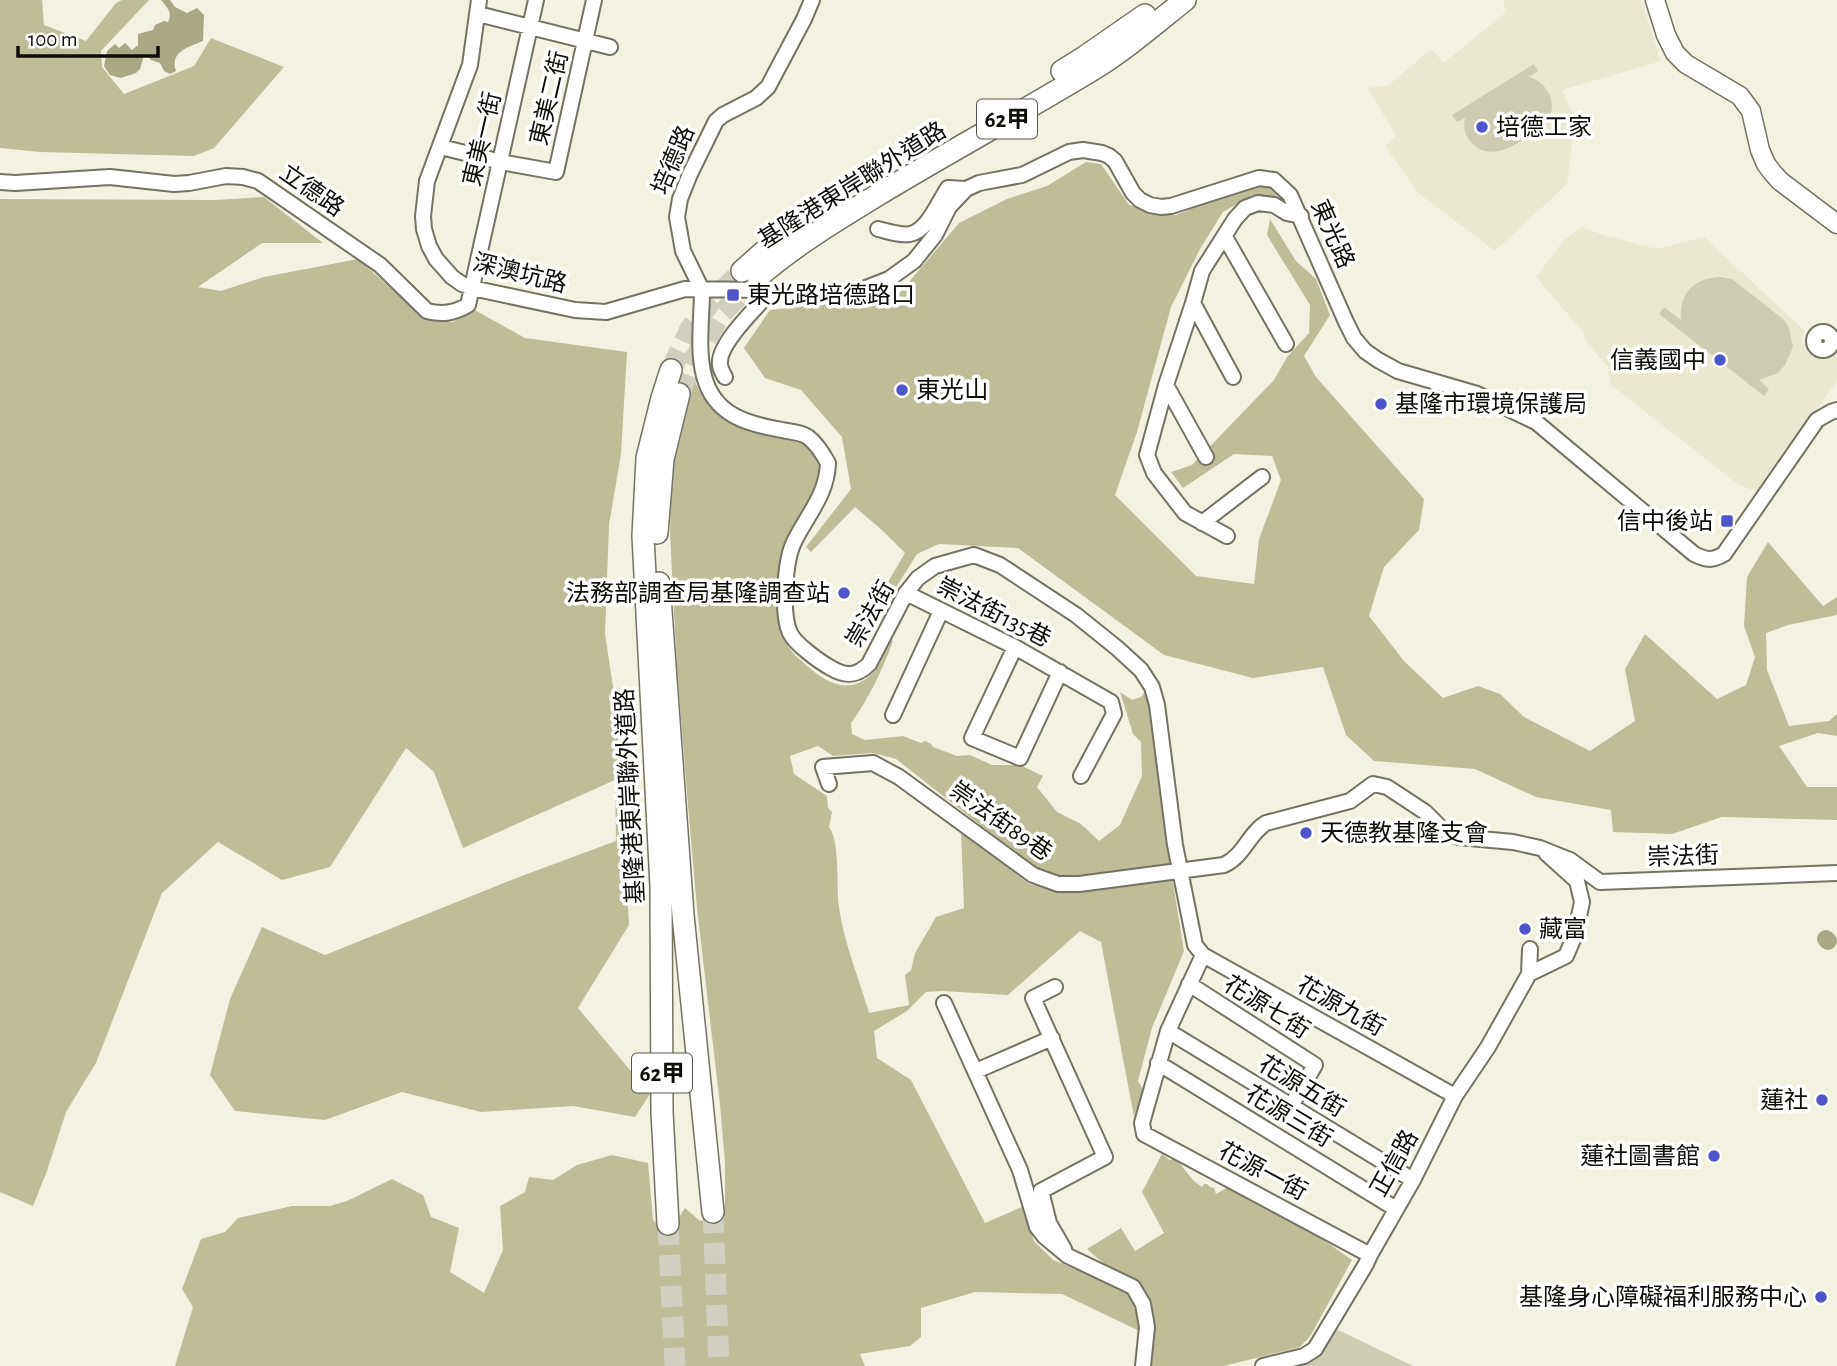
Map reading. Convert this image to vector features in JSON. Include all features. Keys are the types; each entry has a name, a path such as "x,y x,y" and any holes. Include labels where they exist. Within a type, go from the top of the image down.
{"highway":[{"name":"基隆港東岸聯外道路","path":"818,223 896,167 1083,58 1163,0"},
{"name":"基隆港東岸聯外道路","path":"757,280 769,247 818,223 1094,69 1185,0"},
{"name":"基隆港東岸聯外道路","path":"668,1224 662,1112 660,711 650,536 662,398 671,370"},
{"name":"基隆港東岸聯外道路","path":"655,459 678,394"},
{"name":"基隆港東岸聯外道路","path":"660,711 713,1212"},
{"path":"663,1057 698,1057"}],"main road":[{"path":"1655,0 1675,53 1686,64 1740,96 1751,111 1760,150 1772,172 1837,224"}],"street":[{"name":"東美一街","path":"472,288 536,0"},
{"name":"東美二街","path":"441,147 555,172 594,0"},
{"name":"培德路","path":"702,289 682,251 677,222 680,199 716,121 756,98 768,87 812,0"},
{"path":"479,7 531,26 610,47"},
{"name":"深澳坑路","path":"479,7 470,65 427,181 424,229 429,246 444,271 462,285 472,288 575,310 606,312 685,289 702,289"},
{"name":"東光路","path":"878,229 909,235 917,232 923,229 948,188 966,189 979,183 1022,174 1069,152 1083,149 1109,156 1140,200 1161,207 1259,178 1274,180 1290,195 1346,322 1365,351 1398,371 1477,394 1536,422 1694,554 1707,560 1724,554 1817,420 1830,411 1837,410"},
{"name":"立德路","path":"0,182 110,177 174,184 226,176 243,177 258,181 380,265 427,311 448,313 459,310 468,305 472,288"},
{"path":"702,289 757,280 839,294 861,290 889,279 914,261 935,235 949,207 966,189"},
{"path":"1227,536 1185,513 1154,473 1147,454 1202,271 1235,219 1245,208 1258,203 1274,205 1287,213 1300,216"},
{"path":"1225,237 1286,344"},
{"path":"725,377 719,365 721,352 743,322 757,280"},
{"name":"崇法街","path":"702,289 701,360 704,377 712,395 733,416 752,425 801,434 808,438 828,463 820,498 793,543 788,559 785,576 790,634 831,668 847,674 861,672 869,663 906,593 918,578 935,566 974,555 1000,565 1076,615 1141,670 1152,687 1157,705 1175,845 1195,945 1203,955"},
{"path":"1193,303 1233,377"},
{"path":"1807,338 1821,350 1835,342"},
{"path":"1166,385 1206,457"},
{"path":"1202,523 1262,477"},
{"name":"崇法街135巷","path":"906,593 1060,672 1111,702 1114,714 1080,776"},
{"path":"893,715 941,611"},
{"path":"1014,648 972,738 1020,758 1060,672"},
{"name":"崇法街89巷","path":"829,784 823,767 873,762 899,777 1033,875 1050,882 1079,884 1180,870"},
{"name":"崇法街","path":"1180,870 1224,865 1239,855 1257,830 1266,823 1350,801 1373,784 1387,787 1426,812 1442,829 1459,837 1513,842 1540,848 1570,860 1600,881 1837,873"},
{"path":"1529,974 1566,956 1576,935 1582,902 1577,881 1540,848"},
{"name":"正信路","path":"1263,1366 1304,1356 1315,1349 1413,1180 1455,1097 1488,1047 1529,974 1530,949"},
{"path":"1158,1063 1167,1031 1203,955"},
{"name":"花源九街","path":"1203,955 1455,1097"},
{"name":"花源七街","path":"1189,984 1315,1065 1291,1107"},
{"path":"1055,987 1033,998 1105,1157 1041,1191 1049,1223 1068,1256"},
{"path":"944,1003 1020,1170 1037,1227 1068,1256 1133,1287 1143,1304 1147,1327 1143,1366"},
{"name":"花源五街","path":"1167,1031 1413,1180"},
{"path":"976,1072 1052,1038"},
{"name":"花源一街","path":"1158,1063 1142,1123 1144,1134 1370,1255"},
{"name":"花源三街","path":"1158,1063 1396,1209"}],"shaded area":[{"path":"0,0 42,0 44,25 86,41 116,3 122,0 149,0 101,51 102,67 124,94 194,66 211,38 284,67 214,148 194,156 40,152 0,148"},
{"path":"161,0 170,0 175,7 187,13 197,8 204,15 203,41 186,48 178,55 175,59 176,71 170,74 146,54 136,73 121,78 110,75 104,66 107,51 115,44 119,48 125,43 132,50 138,45 138,34 153,30 155,25 164,21 168,22 170,13"},
{"name":"培德工家","path":"1503,0 1641,0 1661,61 1562,90 1575,119 1567,184 1495,251 1418,193 1385,146 1396,136 1368,88 1389,85 1431,49 1444,63 1506,12"},
{"path":"1534,64 1538,71 1529,77 1547,90 1552,104 1549,118 1544,125 1500,151 1482,150 1473,144 1465,132 1465,118 1457,122 1452,115"},
{"path":"1086,162 1101,164 1129,205 1176,215 1249,186 1271,188 1279,198 1252,195 1223,212 1200,249 1171,307 1137,432 1115,495 1196,576 1254,584 1259,539 1281,480 1272,456 1234,454 1183,488 1171,472 1192,465 1274,380 1287,357 1309,333 1310,305 1267,235 1270,219 1296,261 1316,279 1330,315 1304,356 1316,377 1424,499 1419,530 1384,567 1369,616 1404,661 1443,698 1478,686 1500,694 1524,717 1590,751 1635,721 1625,669 1645,634 1717,699 1746,685 1755,657 1744,626 1747,577 1768,542 1823,606 1837,597 1837,615 1788,625 1766,633 1767,670 1789,726 1829,721 1837,714 1837,736 1818,733 1779,746 1807,787 1837,787 1837,820 1722,817 1672,834 1613,832 1611,810 1536,797 1475,769 1374,761 1346,735 1323,667 1253,678 1164,655 1018,548 939,544 917,554 873,624 863,624 905,553 855,507 811,552 806,547 851,489 842,437 801,390 765,378 744,348 770,310 896,297 959,223 1007,199 1047,186"},
{"path":"264,197 323,243 262,243 198,287 221,291 264,277 358,259 423,317 453,322 473,309 525,338 627,352 621,454 609,525 605,634 616,706 629,925 578,1008 650,1094 635,1117 573,1106 481,1112 402,1092 325,1120 235,1111 210,1075 230,999 262,927 325,955 616,841 615,780 463,848 434,772 406,748 330,867 282,880 218,842 162,893 96,1063 66,1112 33,1206 0,1192 0,199 215,200"},
{"name":"信義國中","path":"1582,227 1657,249 1704,237 1805,331 1802,344 1807,344 1821,354 1837,348 1837,381 1758,492 1739,485 1611,385 1608,367 1588,344 1584,333 1536,277 1564,240"},
{"path":"1720,277 1732,279 1783,319 1789,328 1793,347 1778,373 1759,380 1769,389 1764,396 1659,314 1664,307 1681,320 1683,302 1690,289 1703,280"},
{"path":"693,376 707,402 730,422 748,430 797,441 820,457 819,481 780,582 779,620 785,642 792,651 821,677 838,684 856,684 865,680 876,669 888,644 893,641 875,683 851,723 852,734 865,740 903,736 921,743 925,741 957,756 970,755 992,765 1020,765 1043,776 1037,787 1057,812 1081,824 1099,841 1120,825 1142,776 1141,742 1133,734 1120,692 1132,700 1141,697 1147,688 1151,697 1172,865 1070,878 1049,874 1031,865 896,759 873,753 833,756 818,746 790,756 794,774 827,796 828,808 832,812 829,827 836,849 841,921 869,1013 909,1005 905,975 911,970 915,953 936,917 964,908 961,831 1029,884 1053,891 1074,892 1172,877 1184,951 1152,1028 1138,1081 1144,1091 1134,1117 1101,942 1080,931 1008,995 926,992 907,1011 874,1031 877,1058 911,1080 985,1223 1022,1207 1034,1241 1053,1260 1116,1285 1114,1273 1087,1249 1121,1228 1135,1251 1164,1233 1142,1192 1162,1154 1170,1160 1176,1159 1202,1187 1207,1184 1214,1188 1216,1194 1228,1187 1322,1239 1352,1260 1311,1335 1300,1347 1224,1366 1151,1366 1150,1336 1062,1294 975,1292 921,1308 921,1337 910,1346 860,1354 865,1366 175,1366 193,1307 182,1289 201,1239 225,1232 238,1218 292,1206 330,1206 347,1201 392,1179 423,1195 431,1217 459,1228 450,1272 484,1293 503,1250 500,1206 525,1192 529,1177 553,1180 577,1165 612,1155 648,1163 653,1220 664,1229 675,1224 685,1208 700,1221 721,1214 725,1204 725,1163 687,794 670,534 674,451"},
{"path":"1332,1327 1413,1366 1272,1366 1304,1358"}],"tunnel":[{"path":"671,370 690,329 711,302 742,271"},
{"path":"679,394 693,361 722,313 757,278"},
{"path":"713,1212 719,1366"},
{"path":"668,1224 675,1366"}],"place":[{"name":"培德工家","path":"1482,127"},
{"name":"東光路培德路口","path":"733,295"},
{"name":"信義國中","path":"1720,360"},
{"name":"東光山","path":"902,390"},
{"name":"基隆市環境保護局","path":"1381,404"},
{"name":"信中後站","path":"1727,521"},
{"name":"法務部調查局基隆調查站","path":"844,593"},
{"name":"天德教基隆支會","path":"1306,833"},
{"name":"藏富","path":"1525,929"},
{"name":"蓮社","path":"1822,1100"},
{"name":"蓮社圖書館","path":"1714,1156"},
{"name":"基隆身心障礙福利服務中心","path":"1821,1297"}]}
